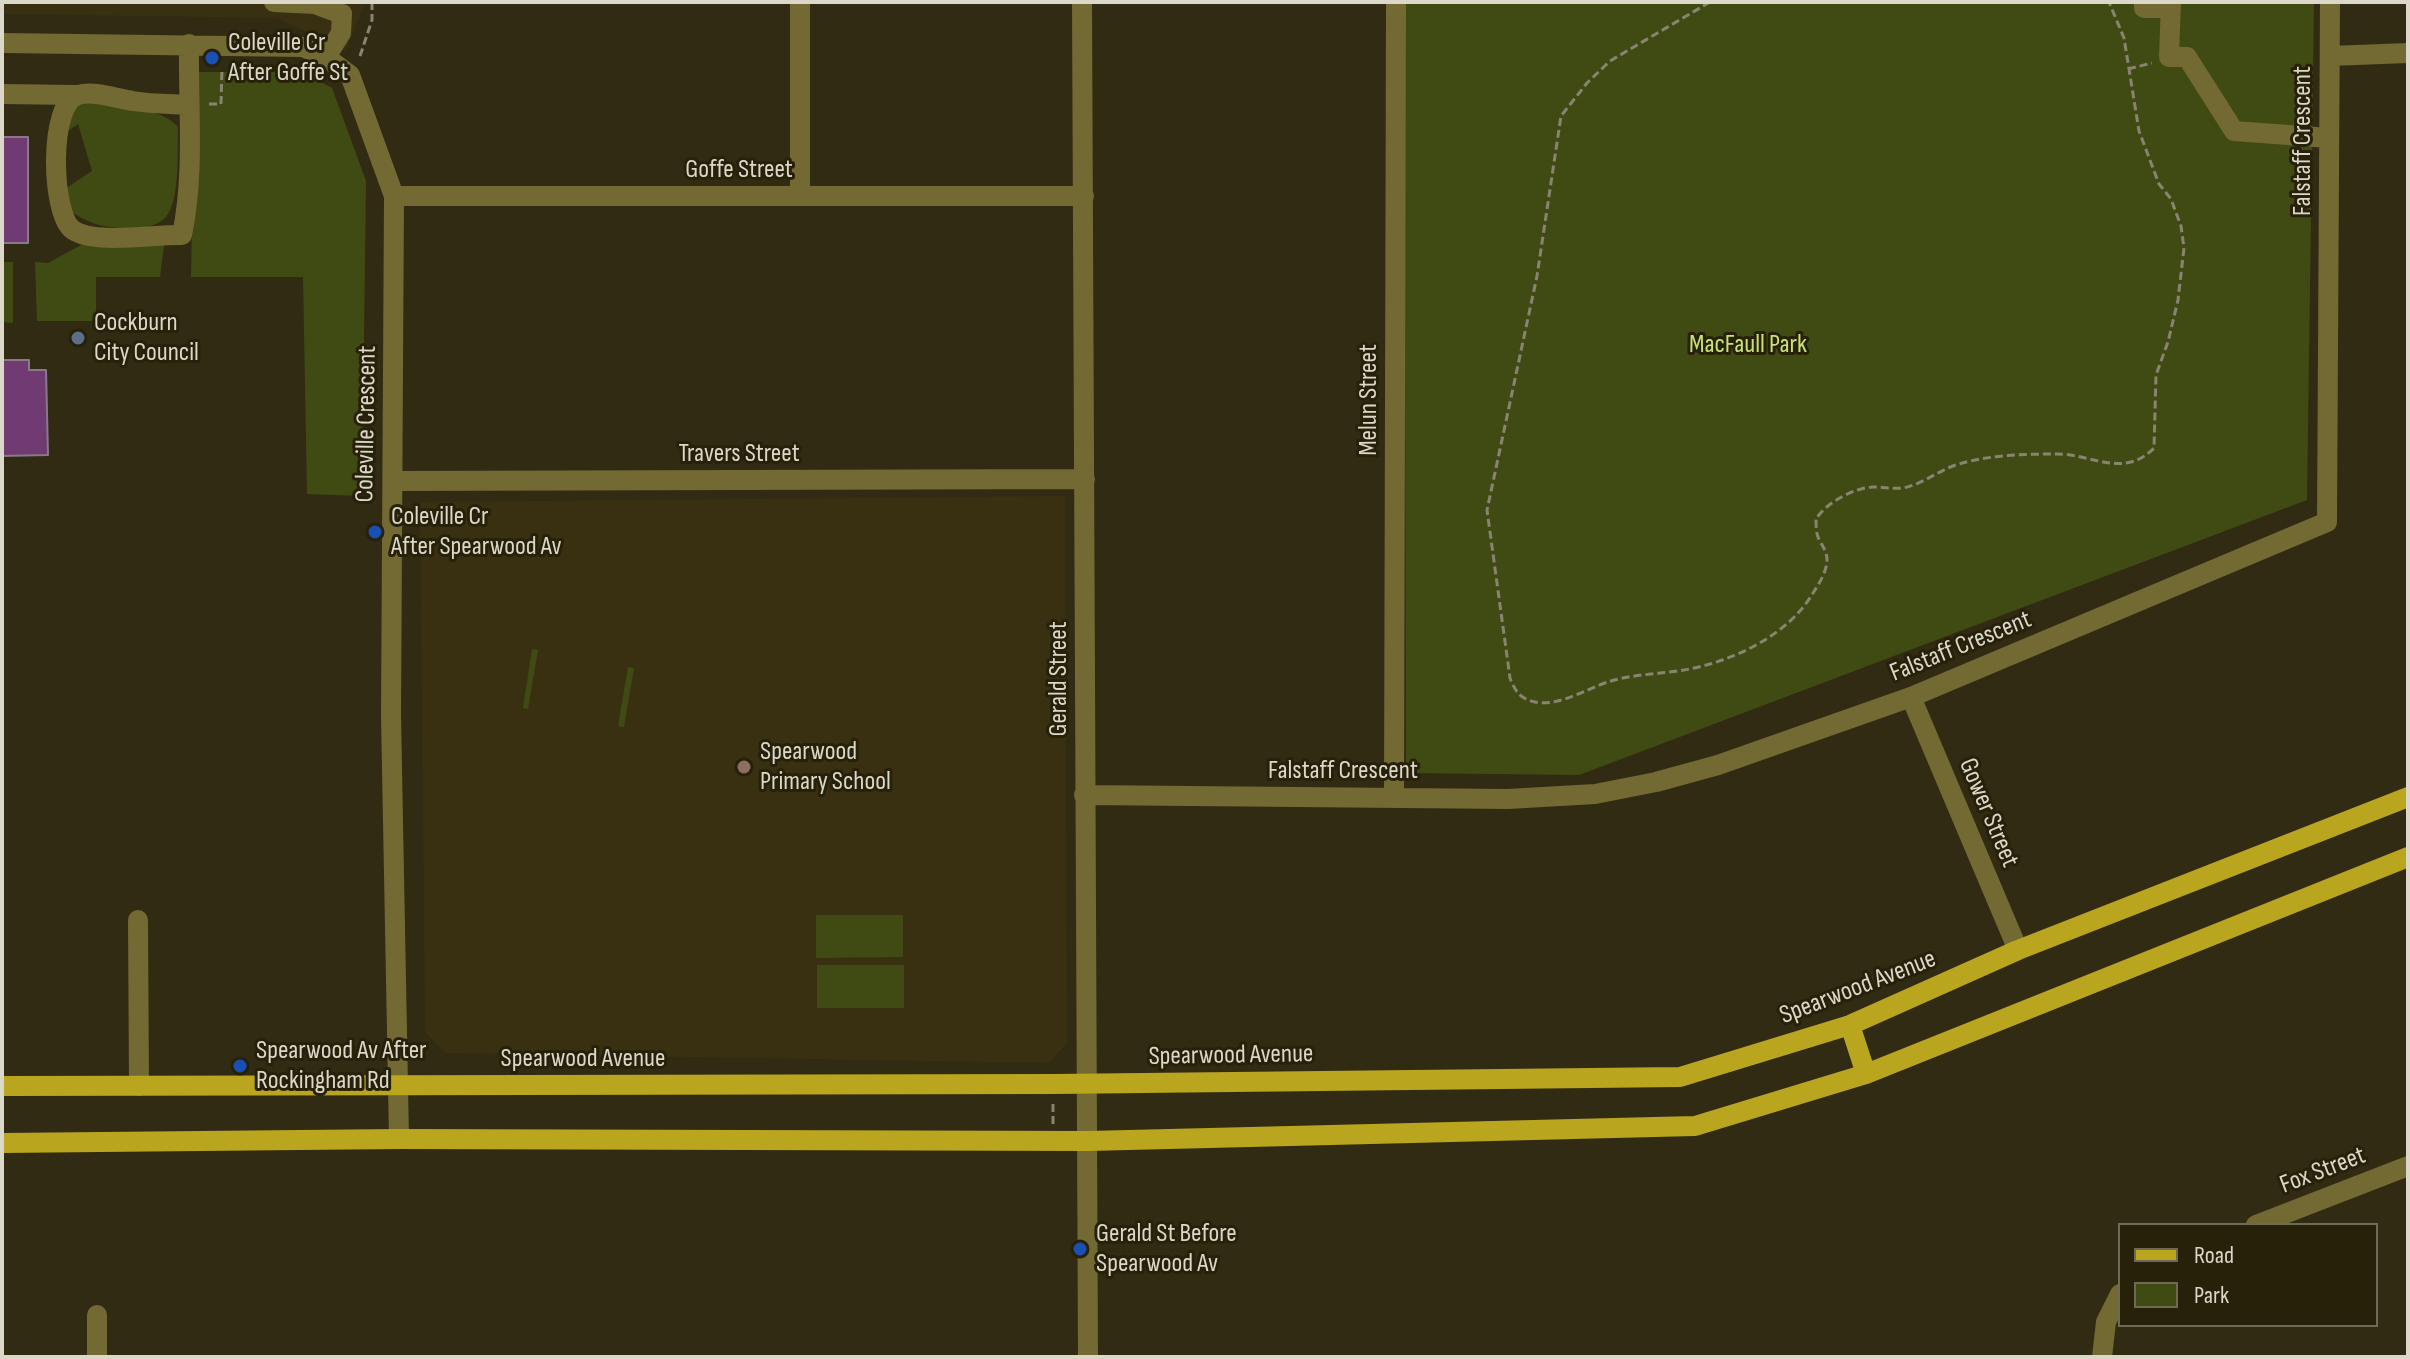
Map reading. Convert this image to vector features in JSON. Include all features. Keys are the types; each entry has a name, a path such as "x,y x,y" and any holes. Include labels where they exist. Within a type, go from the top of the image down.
{"main road":[{"name":"Spearwood Avenue","path":"2,1086 1054,1084 1680,1077 1850,1025 2018,950 2408,797"},
{"path":"2,1143 399,1139 1088,1141 1695,1126 1866,1074 2408,857"},
{"path":"1850,1025 1866,1074"}],"street":[{"path":"274,2 315,4 342,14 341,33 326,57"},
{"path":"800,2 800,196"},
{"name":"Gerald Street","path":"1082,2 1088,1357"},
{"name":"Melun Street","path":"1394,798 1396,2"},
{"path":"2144,2 2144,8 2171,5 2169,57 2187,57 2234,131 2329,138"},
{"name":"Falstaff Crescent","path":"1084,795 1508,799 1595,794 1718,765 1911,697 2327,522 2330,2"},
{"path":"2,43 287,45 303,47 326,57 350,75"},
{"path":"77,95 63,108 58,133 63,219 70,228 83,235 182,235 188,207 191,139 189,44"},
{"path":"2330,56 2408,53"},
{"name":"Coleville Crescent","path":"350,75 394,196 391,715 399,1139"},
{"path":"2,94 77,95 188,105"},
{"name":"Goffe Street","path":"394,196 1084,196"},
{"name":"Travers Street","path":"393,481 1085,479"},
{"name":"Gower Street","path":"1911,697 2018,950"},
{"path":"138,920 139,1086"},
{"name":"Fox Street","path":"2261,1223 2408,1166"},
{"path":"2102,1357 2106,1322 2118,1298"},
{"path":"97,1315 97,1357"}],"path":[{"path":"350,75 363,50 372,20 372,2"},
{"path":"1710,2 1610,61 1587,83 1561,116 1537,276 1487,510 1510,678 1515,691 1522,698 1537,703 1555,701 1612,680 1685,670 1724,660 1768,638 1807,604 1821,580 1827,562 1825,548 1818,537 1816,519 1822,510 1837,500 1869,487 1902,488 1919,484 1957,464 1982,459 2069,454 2089,461 2121,464 2144,458 2154,448 2156,375 2175,314 2184,248 2181,226 2171,199 2159,184 2139,131 2124,38 2109,2"},
{"path":"2128,69 2169,57"},
{"path":"188,105 221,104 222,68"},
{"path":"1053,1140 1054,1084"}],"shaded area":[{"path":"2,2 365,2 346,51 277,18 2,14"},
{"name":"Spearwood Primary School","path":"1065,496 1067,1043 1049,1063 445,1053 425,1032 420,502"}],"green space":[{"name":"MacFaull Park","path":"1404,2 2314,2 2307,500 1579,775 1406,773"},
{"path":"195,72 302,72 332,88 366,181 362,496 307,494 303,277 191,277"},
{"path":"85,102 149,111 171,120 178,127 174,200 161,221 144,227 112,227 89,222 67,209 62,191 92,171 78,124 62,135 64,110"},
{"path":"158,237 164,246 160,277 96,277 96,321 37,321 35,262 48,263 92,239"},
{"path":"2,262 13,262 13,323 2,322"},
{"path":"532,649 538,650 528,709 523,708"},
{"path":"628,667 634,668 624,727 618,726"},
{"path":"816,915 903,915 903,957 816,958"},
{"path":"817,965 904,965 904,1008 817,1008"}],"building":[{"path":"2,137 28,137 28,243 2,243"},
{"path":"2,360 29,360 29,370 46,370 48,455 2,456"}],"place":[{"name":"Coleville Cr After Goffe St","path":"212,58"},
{"name":"Cockburn City Council","path":"78,338"},
{"name":"Coleville Cr After Spearwood Av","path":"375,532"},
{"name":"Spearwood Primary School","path":"744,767"},
{"name":"Spearwood Av After Rockingham Rd","path":"240,1066"},
{"name":"Gerald St Before Spearwood Av","path":"1080,1249"}]}
